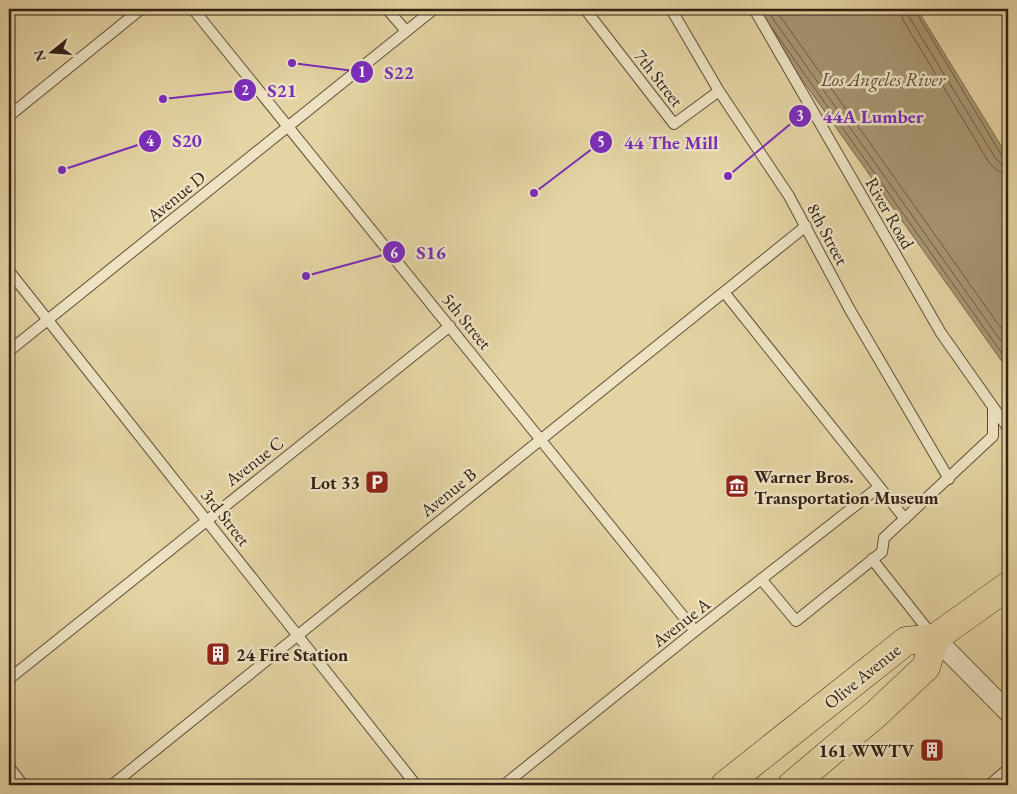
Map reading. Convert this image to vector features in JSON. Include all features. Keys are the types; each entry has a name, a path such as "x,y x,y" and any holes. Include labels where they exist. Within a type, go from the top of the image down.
{"main road":[{"path":"935,638 1008,586"},
{"name":"Olive Avenue","path":"738,782 906,641 935,638 926,667 876,714 792,785"}],"street":[{"path":"935,638 1008,712"}],"lane":[{"path":"9,116 142,9"},
{"name":"5th Street","path":"193,9 695,631"},
{"path":"387,9 406,31"},
{"name":"Avenue D","path":"9,351 434,9"},
{"name":"7th Street","path":"585,9 674,124 719,91"},
{"name":"8th Street","path":"671,9 719,91 789,196 850,310 949,479"},
{"name":"River Road","path":"754,9 941,332 1008,428"},
{"name":"Avenue B","path":"112,785 806,226"},
{"name":"3rd Street","path":"9,271 416,785"},
{"path":"724,292 905,519"},
{"name":"Avenue C","path":"9,680 207,519 450,326"},
{"path":"762,579 796,621 882,552 884,538 993,436 993,408"},
{"name":"Avenue A","path":"504,785 695,631 879,487"},
{"path":"872,559 935,638"},
{"path":"9,767 23,785"},
{"path":"989,785 1008,769"}],"water":[{"name":"Los Angeles River","path":"752,9 917,9 1008,157 1008,370"}],"place":[{"name":"S22","path":"292,63"},
{"name":"S21","path":"163,99"},
{"name":"S20","path":"62,170"},
{"name":"44A Lumber","path":"728,176"},
{"name":"44 The Mill","path":"534,193"},
{"name":"S16","path":"306,276"},
{"name":"Lot 33","path":"377,482"},
{"name":"Warner Bros. Transportation Museum","path":"737,486"},
{"name":"24 Fire Station","path":"218,654"},
{"name":"161 WWTV","path":"932,750"}]}
